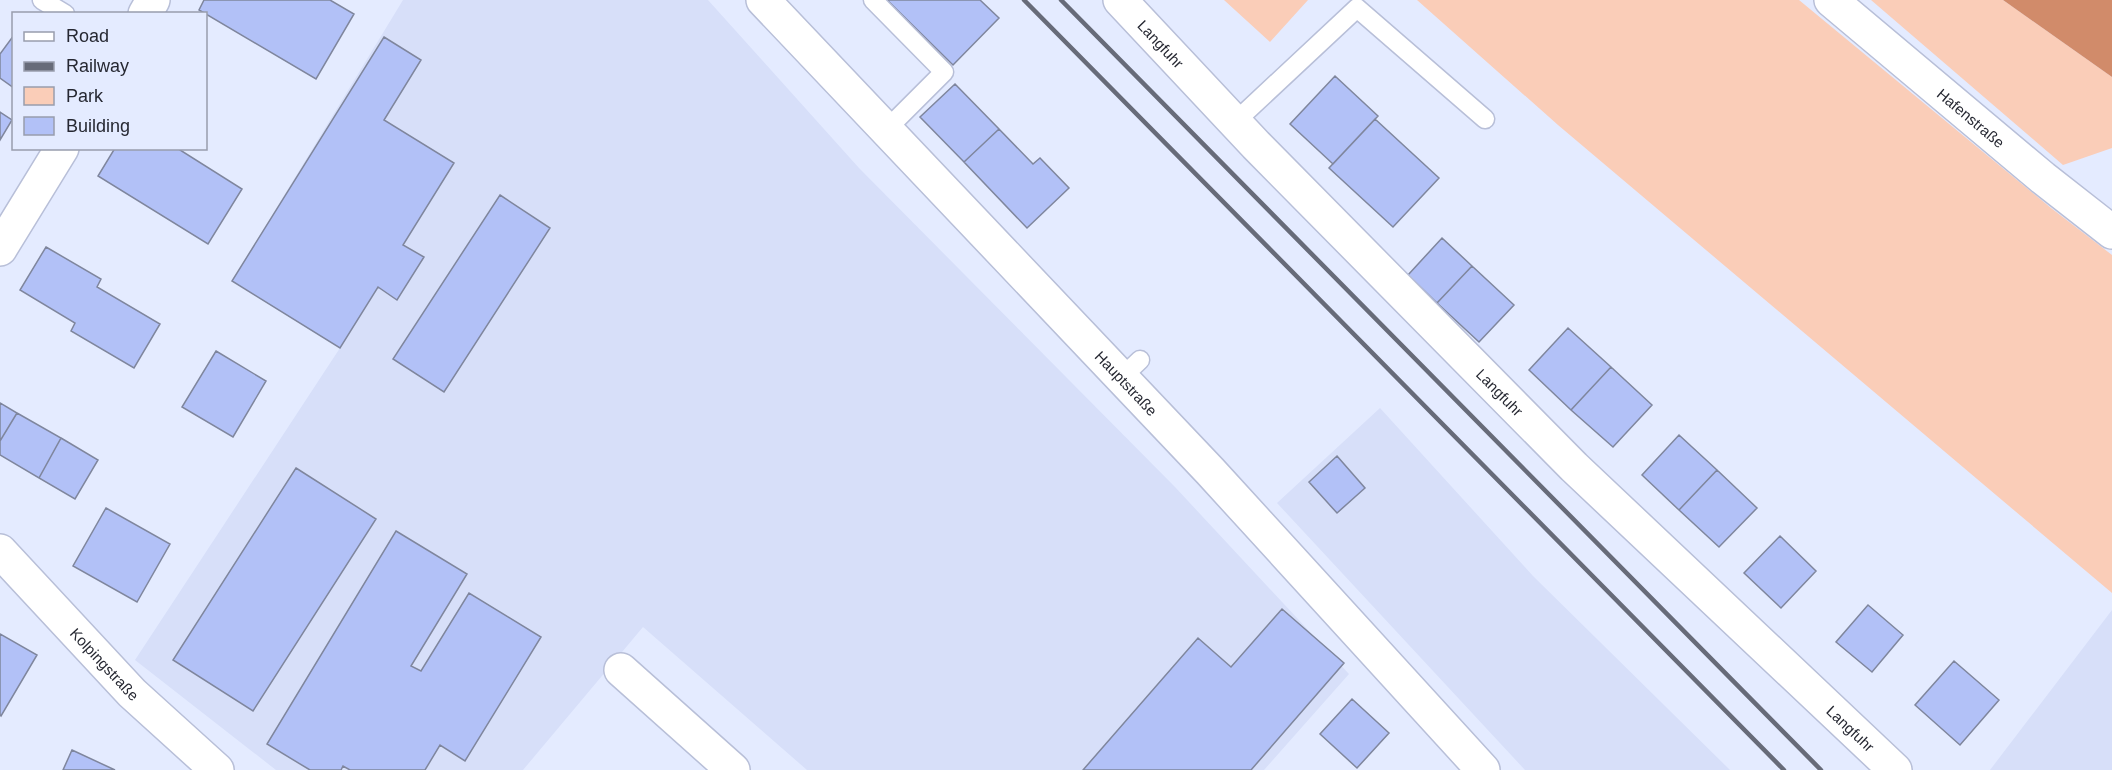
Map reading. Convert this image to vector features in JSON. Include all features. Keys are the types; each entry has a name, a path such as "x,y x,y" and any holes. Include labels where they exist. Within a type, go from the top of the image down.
{"street":[{"name":"Hauptstraße","path":"763,0 887,129 1130,370 1216,477 1483,770"},
{"name":"Langfuhr","path":"1120,0 1235,122 1574,467 1895,770"},
{"name":"Hafenstraße","path":"1832,0 2104,218"},
{"path":"0,249 61,150"},
{"name":"Kolpingstraße","path":"0,551 132,693 217,770"},
{"path":"621,670 733,770"}],"lane":[{"path":"42,0 62,12"},
{"path":"873,0 944,72 887,129"},
{"path":"1235,122 1357,8 1485,119"}],"shaded area":[{"path":"403,0 708,0 859,168 1175,487 1349,674 1264,770 807,770 643,627 523,770 276,770 135,660 340,348 232,281"},
{"path":"2003,0 2112,0 2112,77"},
{"path":"1380,408 1533,576 1730,770 1525,770 1277,503"},
{"path":"2112,610 2112,770 1990,770"}],"green space":[{"path":"1224,0 1308,0 1270,42"},
{"path":"1417,0 1799,0 2051,208 2112,255 2112,593 1558,125"},
{"path":"1871,0 2003,0 2112,77 2112,148 2063,165"}],"building":[{"path":"204,0 330,0 354,14 316,79 207,15 207,12 199,10"},
{"path":"887,0 980,0 999,18 953,65"},
{"path":"384,37 421,60 384,120 454,163 403,245 424,257 397,300 378,287 340,348 232,281"},
{"path":"12,38 12,87 0,78 0,54"},
{"path":"1335,76 1378,116 1333,164 1290,124"},
{"path":"955,84 999,129 964,162 920,117"},
{"path":"0,112 12,120 0,140"},
{"path":"1375,119 1439,178 1393,227 1329,168"},
{"path":"999,129 1033,164 1040,158 1069,188 1027,228 964,162"},
{"path":"114,150 180,150 242,189 208,244 98,176"},
{"path":"500,195 550,228 444,392 393,359"},
{"path":"1442,238 1472,266 1437,303 1408,275"},
{"path":"46,247 101,279 97,287 160,324 134,368 71,331 75,323 20,290"},
{"path":"1472,266 1514,305 1479,342 1437,303"},
{"path":"1568,328 1611,367 1571,410 1529,370"},
{"path":"216,351 266,381 233,437 182,407"},
{"path":"1611,367 1652,405 1613,447 1571,410"},
{"path":"0,403 17,413 0,441"},
{"path":"17,413 61,438 39,478 0,455 0,441"},
{"path":"1679,435 1717,470 1679,510 1642,475"},
{"path":"61,438 98,460 75,499 39,478"},
{"path":"1337,456 1365,488 1337,513 1309,482"},
{"path":"296,468 376,519 253,711 173,660"},
{"path":"1717,470 1757,508 1719,547 1679,510"},
{"path":"106,508 170,544 137,602 73,566"},
{"path":"396,531 467,574 411,666 421,671 469,593 541,637 465,761 440,745 425,770 350,770 343,766 341,770 310,770 267,744"},
{"path":"1780,536 1816,571 1781,608 1744,573"},
{"path":"1868,605 1903,635 1872,672 1836,642"},
{"path":"1282,609 1344,663 1251,770 1083,770 1198,638 1231,667"},
{"path":"0,634 37,655 1,716 0,715"},
{"path":"1954,661 1999,700 1960,745 1915,705"},
{"path":"1352,699 1389,733 1357,768 1320,734"},
{"path":"72,750 115,770 63,770"}],"railway":[{"path":"1024,0 1784,770"},
{"path":"1061,0 1821,770"}]}
